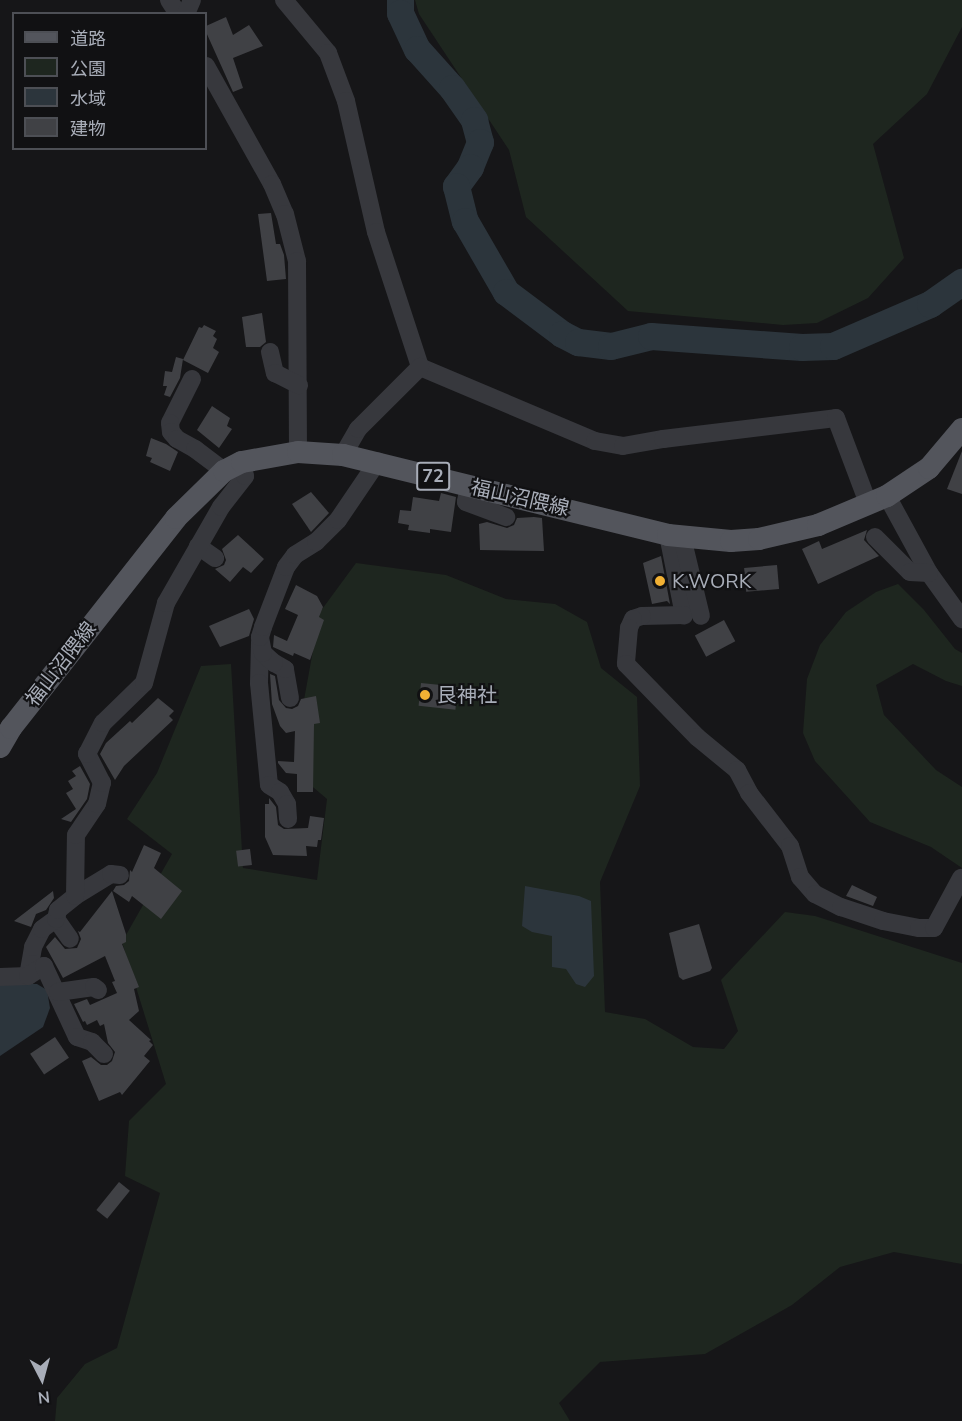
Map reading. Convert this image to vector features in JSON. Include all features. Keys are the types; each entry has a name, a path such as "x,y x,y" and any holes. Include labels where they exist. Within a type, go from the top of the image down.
{"main road":[{"name":"福山沼隈線","path":"0,747 11,728 176,518 233,467 298,452 343,455 378,461 469,486 675,536 731,541 759,539 818,525 877,500 929,468 962,429"}],"street":[{"path":"284,0 328,53 346,102 376,232 420,368 595,441 623,446 836,418 877,500 929,573 961,612"},
{"path":"207,68 272,184 285,214 297,261 298,452"},
{"path":"270,352 275,373 298,385"},
{"path":"343,455 358,429 420,368"},
{"path":"75,896 76,835 96,804 102,783 87,754 103,723 144,683 166,603 198,546 244,476 233,467 177,439 171,432 170,423 192,379"},
{"path":"288,819 287,804 280,792 269,785 259,683 260,638 286,567 295,555 316,542 338,520 378,461"},
{"path":"469,486 466,502 506,518"},
{"path":"675,536 701,616"},
{"path":"675,536 684,615 642,616 633,619 629,628 626,664 697,737 737,770 749,793 790,846 800,877 815,894 841,907 883,921 919,928 934,928 961,878"},
{"path":"875,537 910,572 929,573"},
{"path":"198,546 215,558"},
{"path":"260,638 263,653 285,669 291,698"},
{"path":"28,976 33,947 42,929 56,919 58,910 75,896 111,874 120,875"},
{"path":"56,919 70,939"},
{"path":"0,977 28,976 44,966 77,1037 92,1042 104,1054"},
{"path":"58,992 87,987 94,987 98,990"}],"green space":[{"path":"415,0 962,0 962,27 927,94 873,144 904,258 868,298 817,323 783,325 628,311 526,217 509,150 419,14"},
{"path":"356,563 446,575 506,599 555,604 587,622 601,668 637,697 640,786 600,882 605,1012 645,1019 693,1047 724,1049 738,1031 721,980 785,912 815,916 962,963 962,1264 894,1252 840,1267 792,1305 705,1354 600,1362 559,1403 570,1421 55,1421 57,1398 85,1364 117,1348 160,1193 125,1176 129,1121 166,1084 122,942 172,854 127,819 157,773 201,666 231,664 243,868 317,880 327,799 307,782 304,700 320,612"},
{"path":"898,584 924,610 955,649 962,653 962,686 946,681 913,664 876,685 884,715 936,770 962,787 962,868 931,847 870,822 815,761 803,733 807,679 820,645 846,612 876,592"}],"water":[{"path":"525,886 579,896 591,901 594,976 585,987 576,984 566,969 552,967 552,936 532,932 522,926"},
{"path":"0,983 37,984 47,990 50,1008 43,1027 0,1056"}],"building":[{"path":"226,17 233,35 249,25 263,46 233,58 243,88 233,92 207,34 207,26"},
{"path":"271,213 276,244 280,244 284,255 286,279 267,281 258,214"},
{"path":"262,313 266,342 260,347 246,347 242,317"},
{"path":"204,325 216,331 213,336 217,339 213,348 219,352 208,373 183,360 199,327 202,328"},
{"path":"176,357 183,359 180,378 170,397 164,395 167,386 163,386 165,371 172,372"},
{"path":"212,406 230,418 227,426 232,429 219,448 197,430"},
{"path":"151,438 178,452 170,471 150,462 152,458 146,456"},
{"path":"962,451 962,494 947,489"},
{"path":"311,492 329,513 311,532 292,504"},
{"path":"441,493 456,497 451,532 430,529 430,533 408,530 409,525 398,523 400,510 411,511 413,497 439,501"},
{"path":"517,518 542,518 544,551 480,550 479,524 487,522 507,528 514,525"},
{"path":"867,530 864,540 879,556 818,584 802,549 819,541 822,549"},
{"path":"238,535 264,559 251,573 243,567 230,582 215,569 224,565 226,560 222,549"},
{"name":"K.WORK","path":"661,556 670,604 667,601 652,604 643,563"},
{"path":"777,565 779,589 746,592 744,568"},
{"path":"296,585 317,596 323,607 319,617 324,620 310,660 294,653 293,656 273,647 274,635 287,641 298,615 285,609"},
{"path":"249,609 254,619 249,636 220,647 209,626"},
{"path":"724,620 735,641 706,657 695,635"},
{"path":"270,674 275,676 279,700 286,708 292,709 298,706 301,699 316,696 320,723 314,724 313,792 297,792 297,774 286,773 278,763 278,761 294,762 295,731 286,733 280,726 272,704"},
{"path":"421,683 458,687 455,710 419,706"},
{"path":"158,698 174,711 169,716 173,720 124,766 115,780 100,754 106,743 130,721 132,723"},
{"path":"80,766 90,784 87,799 71,822 61,819 76,809 66,793 73,789 68,781 76,776 72,771"},
{"path":"269,798 276,807 278,825 284,829 308,828 310,816 324,818 321,840 318,840 317,847 306,846 307,856 273,855 265,837 265,804 269,804"},
{"path":"144,845 161,853 154,868 182,891 161,919 132,896 129,902 113,891 116,886 124,885 129,881 130,870 132,872"},
{"path":"250,849 252,865 238,867 236,851"},
{"path":"852,885 877,897 873,906 846,896"},
{"path":"53,891 54,898 46,910 36,914 31,927 14,921"},
{"path":"112,891 126,934 126,942 122,944 139,987 134,989 139,1011 129,1020 151,1040 149,1041 153,1045 144,1056 150,1061 122,1095 120,1092 99,1101 82,1061 91,1057 101,1065 107,1065 112,1061 115,1052 108,1043 104,1024 100,1026 97,1020 87,1025 85,1021 83,1022 74,1004 87,999 90,1005 117,993 112,982 115,981 105,956 63,978 46,947 55,937 65,949 77,948 81,939 78,931 80,932"},
{"path":"699,924 712,968 710,971 683,980 679,977 669,933"},
{"path":"55,1037 69,1058 44,1075 30,1054"},
{"path":"119,1182 130,1191 107,1219 96,1210"}],"waterway":[{"path":"400,0 400,13 417,49 452,88 474,120 480,142 470,167 456,186 465,221 506,292 562,334 578,342 611,346 651,336 802,347 833,346 930,304 962,282"}],"place":[{"name":"K.WORK","path":"660,581"},
{"name":"艮神社","path":"425,695"}]}
